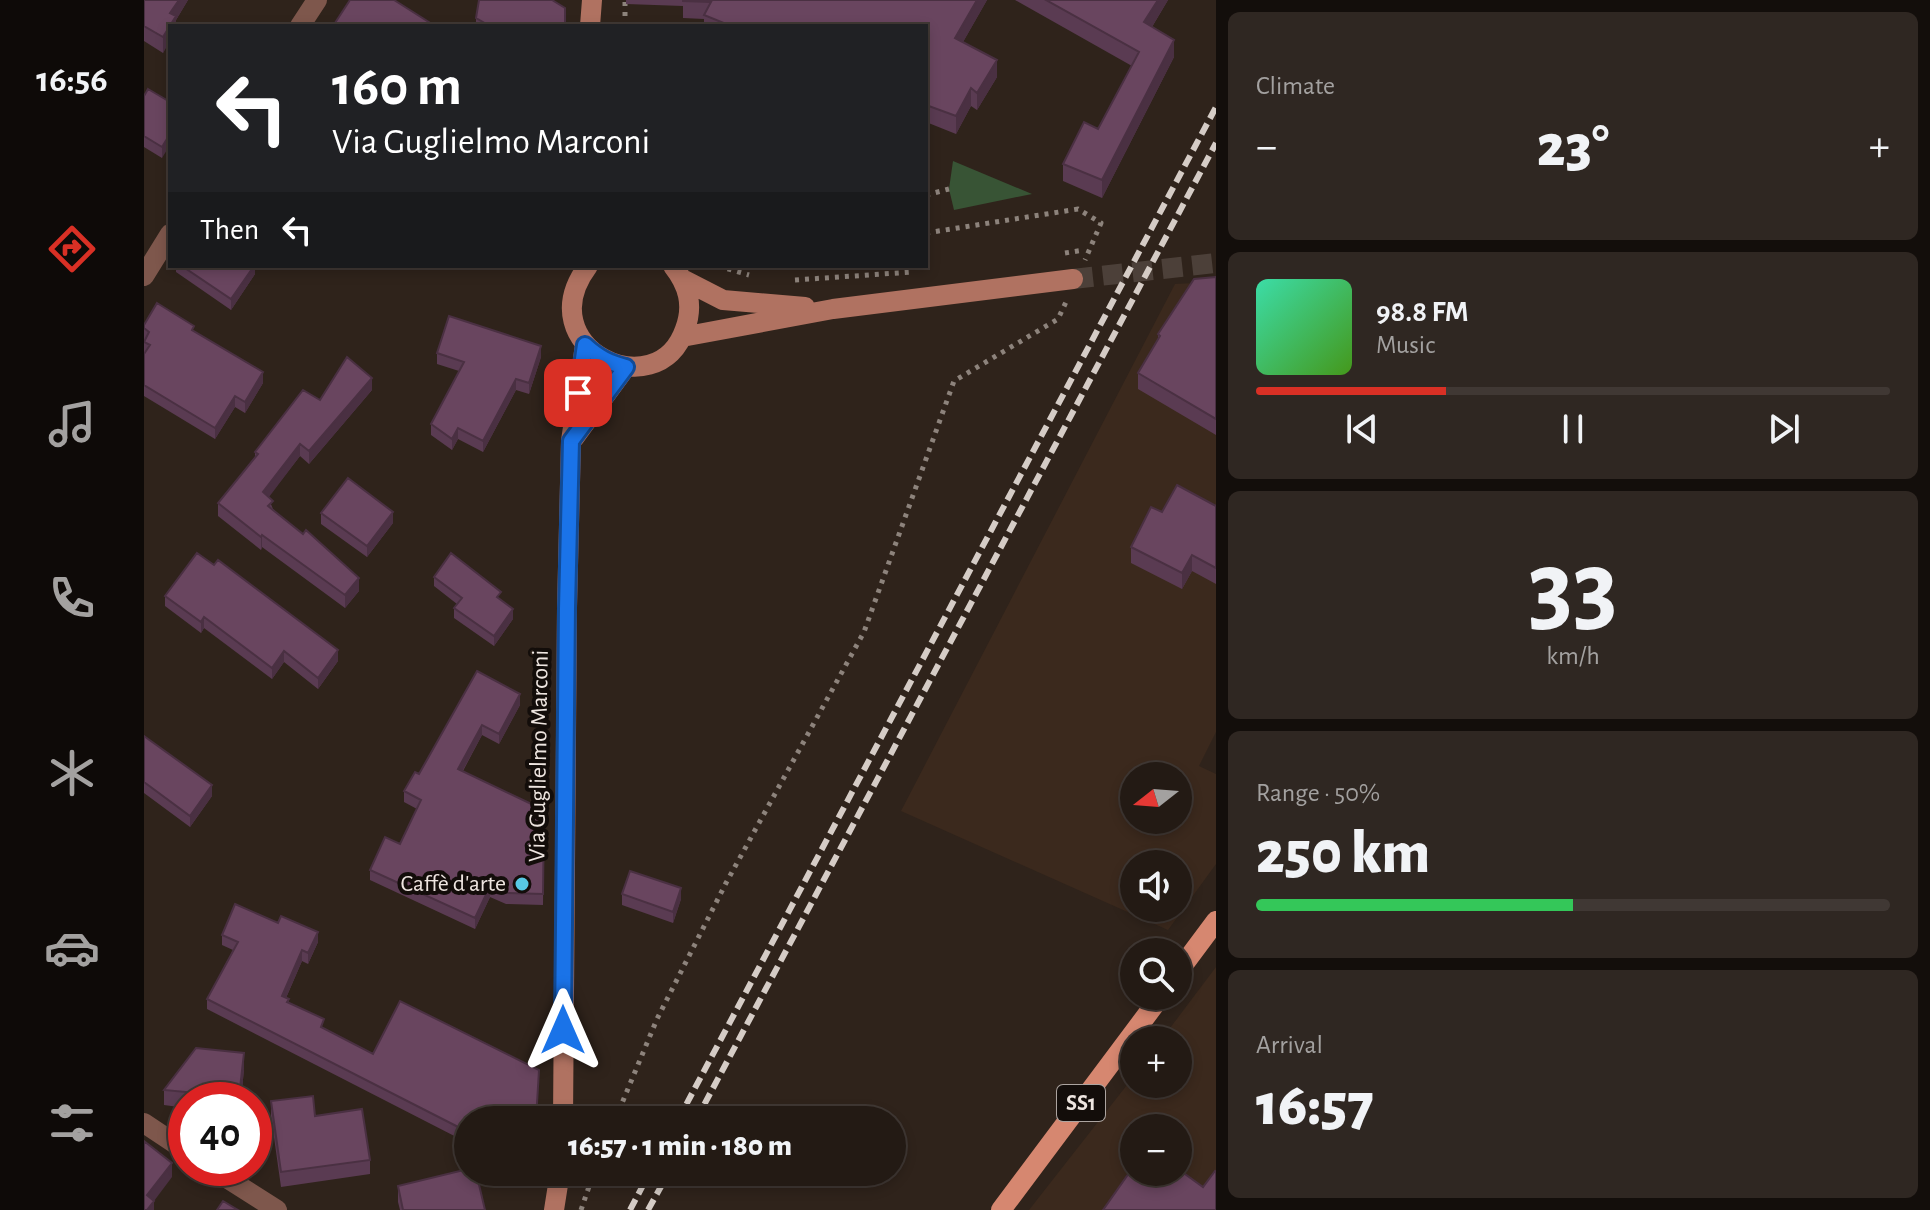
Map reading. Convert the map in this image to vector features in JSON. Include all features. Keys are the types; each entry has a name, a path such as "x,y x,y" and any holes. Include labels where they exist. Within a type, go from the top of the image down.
{"main road":[{"path":"1192,953 1216,921"},
{"name":"SS1","path":"1001,1210 1151,1010"}],"street":[{"path":"301,24 317,0"},
{"path":"590,24 592,0"},
{"path":"144,276 168,237"},
{"name":"Via Guglielmo Marconi","path":"563,1106 566,639 571,441 585,345 576,330 572,304 579,279 587,268"},
{"path":"678,273 723,300 833,309"},
{"path":"585,345 596,356 626,367 643,366 659,360 672,350 682,337 689,318 689,299 678,273"},
{"path":"682,337 833,309 1075,278"},
{"path":"571,441 626,367"},
{"path":"144,1123 168,1139"},
{"path":"239,1186 277,1210"},
{"path":"554,1210 558,1186"}],"path":[{"path":"625,0 625,24"},
{"path":"928,194 949,189"},
{"path":"621,1106 657,1019 719,897 864,632 954,381 1058,319 1101,223 1078,209 928,233"},
{"path":"1053,254 1084,250"},
{"path":"728,268 761,277"},
{"path":"790,280 927,271"},
{"path":"581,1210 589,1186"}],"shaded area":[{"path":"1216,282 1216,732 1199,766 1216,774 1216,864 1192,897 1192,850 1120,850 1120,909 901,811 1175,284"},
{"path":"1150,922 1174,922 1168,930"},
{"path":"1216,967 1216,1210 1029,1210 1120,1094 1120,1098 1192,1098 1192,1026 1172,1026 1184,1010 1192,1010 1192,999"}],"green space":[{"path":"953,161 1032,194 954,210 949,189"}],"building":[{"path":"144,0 179,0 170,13 176,16 168,24 163,37 144,26"},
{"path":"350,0 394,0 432,24 334,24"},
{"path":"479,0 552,0 565,8 565,24 486,24 476,18"},
{"path":"977,0 955,38 997,60 977,93 971,88 956,116 928,106 928,24 726,24 704,15 711,2 683,1"},
{"path":"1046,0 1158,0 1144,22 1174,40 1102,180 1063,164 1084,122 1098,129 1139,52"},
{"path":"148,89 168,101 168,137 162,147 144,136 144,96"},
{"path":"185,268 253,268 231,299"},
{"path":"1216,277 1216,419 1138,373 1160,336 1158,334 1194,279"},
{"path":"157,303 194,326 192,330 263,372 245,402 235,396 215,428 144,385 144,354 150,345 144,342 149,332 144,325"},
{"path":"449,316 541,346 529,383 516,379 483,441 458,428 452,439 431,424 464,362 437,353"},
{"path":"347,357 372,378 309,451 300,444 263,492 273,501 268,506 303,534 306,530 359,578 345,595 218,503 258,454 255,452 303,390 320,400"},
{"path":"348,478 393,512 367,546 321,513"},
{"path":"1177,485 1216,506 1216,568 1192,555 1182,573 1131,547 1151,507 1162,512"},
{"path":"197,553 214,565 218,560 338,650 318,678 284,651 272,668 204,617 201,622 165,596"},
{"path":"451,553 501,592 497,597 513,609 494,636 454,608 462,598 434,577"},
{"path":"477,671 520,694 499,734 482,725 458,769 544,810 543,894 506,893 490,886 475,918 370,870 385,837 400,844 421,800 404,791 415,772 419,774"},
{"path":"144,736 212,785 190,816 144,782"},
{"path":"630,871 681,888 673,912 622,894"},
{"path":"235,904 278,923 281,916 318,932 308,953 302,950 282,996 289,999 287,1002 324,1019 321,1027 373,1054 400,1001 539,1070 537,1106 454,1106 454,1125 207,999 238,942 222,935"},
{"path":"196,1048 244,1053 241,1082 170,1082"},
{"path":"313,1096 315,1116 362,1109 370,1160 281,1172 272,1101"},
{"path":"144,1141 168,1160 168,1168 147,1195 154,1201 144,1210"},
{"path":"454,1172 454,1186 479,1186 485,1210 403,1210 398,1186"},
{"path":"1216,1172 1216,1210 1103,1210 1120,1186 1192,1186 1192,1179 1203,1187"},
{"path":"223,1201 238,1210 217,1210"}],"tunnel":[{"path":"1073,279 1216,263"}],"railway":[{"path":"685,1106 1216,107"},
{"path":"703,1106 1216,143"},
{"path":"630,1210 643,1186"},
{"path":"648,1210 661,1186"}],"place":[{"name":"Caffè d'arte","path":"522,884"}],"route":[{"path":"563,1030 571,441 626,367 596,356 585,345 578,393"}]}
